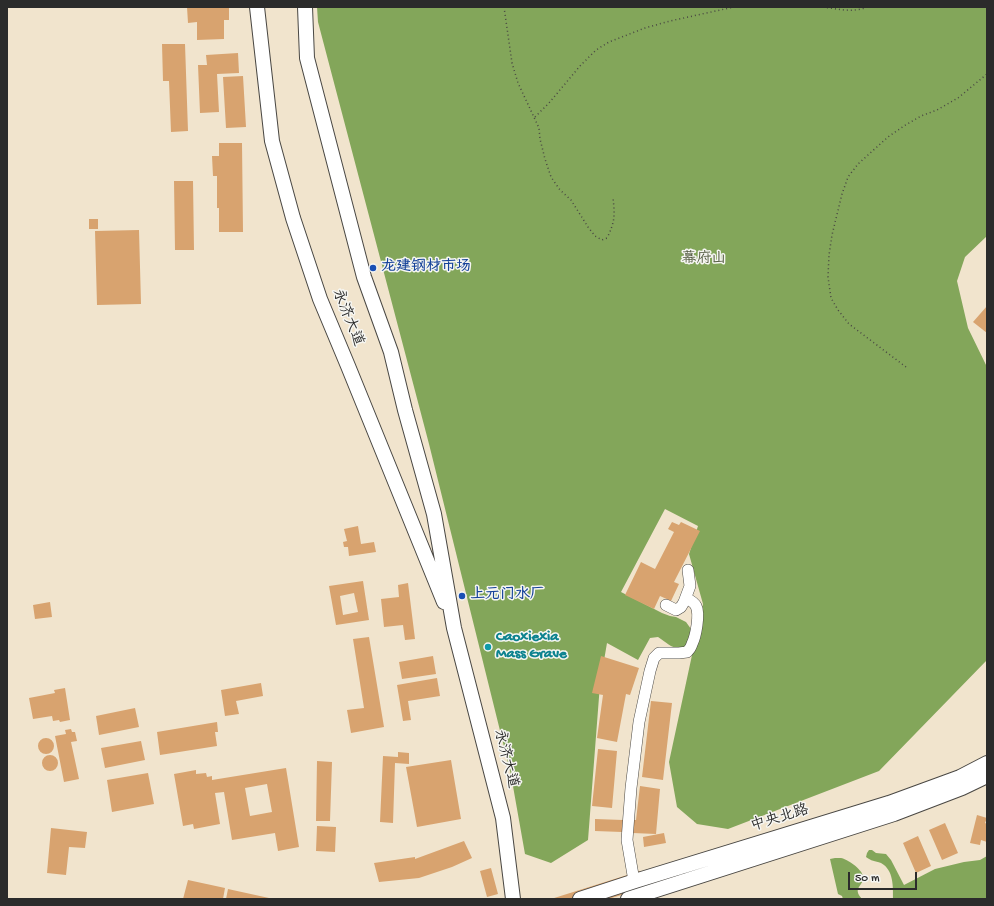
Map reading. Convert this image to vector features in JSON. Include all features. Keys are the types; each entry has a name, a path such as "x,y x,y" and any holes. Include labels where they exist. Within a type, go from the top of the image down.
{"main road":[{"name":"永济大道","path":"257,7 272,141 293,218 320,299 454,628"},
{"name":"永济大道","path":"304,7 307,58 364,277 391,352 405,410 434,514 454,628 503,818 513,899"},
{"name":"中央北路","path":"580,899 889,803 960,777 987,763"},
{"path":"628,899 894,814 962,788 987,776"}],"lane":[{"path":"666,605 676,610 681,607 690,586 688,570"},
{"path":"634,881 627,840 639,722 654,658 659,653 679,654 687,652 692,646 698,614 695,603 686,598"}],"path":[{"path":"504,7 512,63 518,83 539,128 540,139 551,177 560,190 572,200 595,236 602,240 607,238 612,227 615,214 613,198"},
{"path":"535,118 580,66 596,50 609,42 664,22 734,7"},
{"path":"823,7 860,10 867,7"},
{"path":"906,367 849,324 831,298 828,277 829,256 832,235 842,194 848,178 858,164 888,137 921,116 937,110 958,98 987,74"}],"green space":[{"name":"幕府山","path":"317,7 987,7 987,236 965,257 957,281 968,328 987,367 987,660 879,771 728,829 697,824 677,807 669,762 703,604 689,554 698,526 665,509 621,592 662,613 686,622 691,629 687,646 675,648 658,637 650,638 638,660 607,643 600,684 588,840 551,863 525,854 511,775 429,444 318,22"},
{"path":"869,850 876,853 886,854 891,860 904,885 935,869 980,860 987,856 987,899 893,899 891,874 881,863 866,857"},
{"path":"835,858 847,860 857,867 862,873 863,879 858,892 862,899 843,899 842,896 838,894 830,859"}],"building":[{"path":"187,7 229,7 229,20 224,20 224,39 197,40 197,22 188,23"},
{"path":"162,44 185,44 188,131 171,132 169,81 163,81"},
{"path":"238,53 239,73 217,74 219,112 200,113 198,65 207,65 206,55"},
{"path":"243,76 246,127 226,128 223,77"},
{"path":"219,143 242,143 243,232 219,232 217,176 213,176 212,156 219,156"},
{"path":"174,181 193,181 194,250 175,250"},
{"path":"89,219 98,219 98,229 89,229"},
{"path":"139,230 141,304 97,305 95,231"},
{"path":"987,306 987,333 973,322"},
{"path":"672,522 679,525 681,522 700,531 674,582 679,584 671,601 660,596 654,609 625,595 641,562 655,569 674,532 668,529"},
{"path":"358,526 361,544 374,542 376,552 349,556 348,547 344,547 343,542 347,541 344,529"},
{"path":"363,581 369,620 336,625 329,586","holes":["354,593 358,612 343,615 340,596"]},
{"path":"408,583 415,639 405,640 403,625 384,627 381,599 399,597 398,585"},
{"path":"50,602 52,617 35,619 33,605"},
{"path":"369,637 384,727 351,733 347,710 364,708 353,639"},
{"path":"433,656 436,674 402,679 399,662"},
{"path":"601,656 639,668 630,695 626,694 617,742 597,738 603,695 592,693"},
{"path":"437,678 440,696 408,701 411,720 403,721 397,685"},
{"path":"261,683 263,696 236,701 239,714 225,716 221,690"},
{"path":"65,688 70,720 60,722 59,720 53,721 52,716 33,719 29,698 55,693 54,690"},
{"path":"651,701 672,703 663,780 642,777"},
{"path":"135,708 139,727 99,735 96,716"},
{"path":"217,722 218,732 215,732 217,746 160,755 157,732"},
{"path":"71,729 72,732 75,732 77,741 71,742 79,779 64,782 55,736 66,734 65,730"},
{"path":"46,738 52,740 54,746 52,752 46,754 40,752 38,746 40,740"},
{"path":"141,741 145,760 105,768 101,748"},
{"path":"598,749 617,751 612,808 592,806"},
{"path":"398,752 409,753 409,764 395,763 393,823 380,822 383,756 398,757"},
{"path":"47,755 53,755 58,760 56,769 53,771 47,771 42,766 42,760"},
{"path":"451,760 461,819 417,827 406,767"},
{"path":"317,761 332,762 330,821 316,821"},
{"path":"286,768 299,847 278,851 275,833 232,840 224,792 215,793 220,824 194,829 193,824 183,826 174,774 196,770 196,774 206,773 207,777 212,776 212,780","holes":["267,784 272,812 250,816 245,788"]},
{"path":"148,773 154,804 112,812 107,780"},
{"path":"640,786 660,789 656,834 633,833 633,820 636,820"},
{"path":"977,815 987,818 985,823 987,824 987,842 981,840 980,845 970,843"},
{"path":"595,819 623,820 622,832 595,831"},
{"path":"945,823 958,853 942,860 929,830"},
{"path":"317,826 336,827 335,852 316,851"},
{"path":"51,828 87,832 85,848 69,847 66,875 47,873"},
{"path":"664,833 666,843 644,847 643,837"},
{"path":"918,836 931,866 916,873 903,843"},
{"path":"464,841 472,858 452,867 419,878 379,882 374,863 415,857 415,859"},
{"path":"491,868 498,894 487,897 480,871"},
{"path":"640,871 645,888 608,899 551,899"},
{"path":"188,880 225,888 223,899 183,899"},
{"path":"228,889 269,898 269,899 226,899"}],"place":[{"name":"龙建钢材市场","path":"373,268"},
{"name":"上元门水厂","path":"462,596"},
{"name":"Caoxiexia Mass Grave","path":"488,647"}]}
